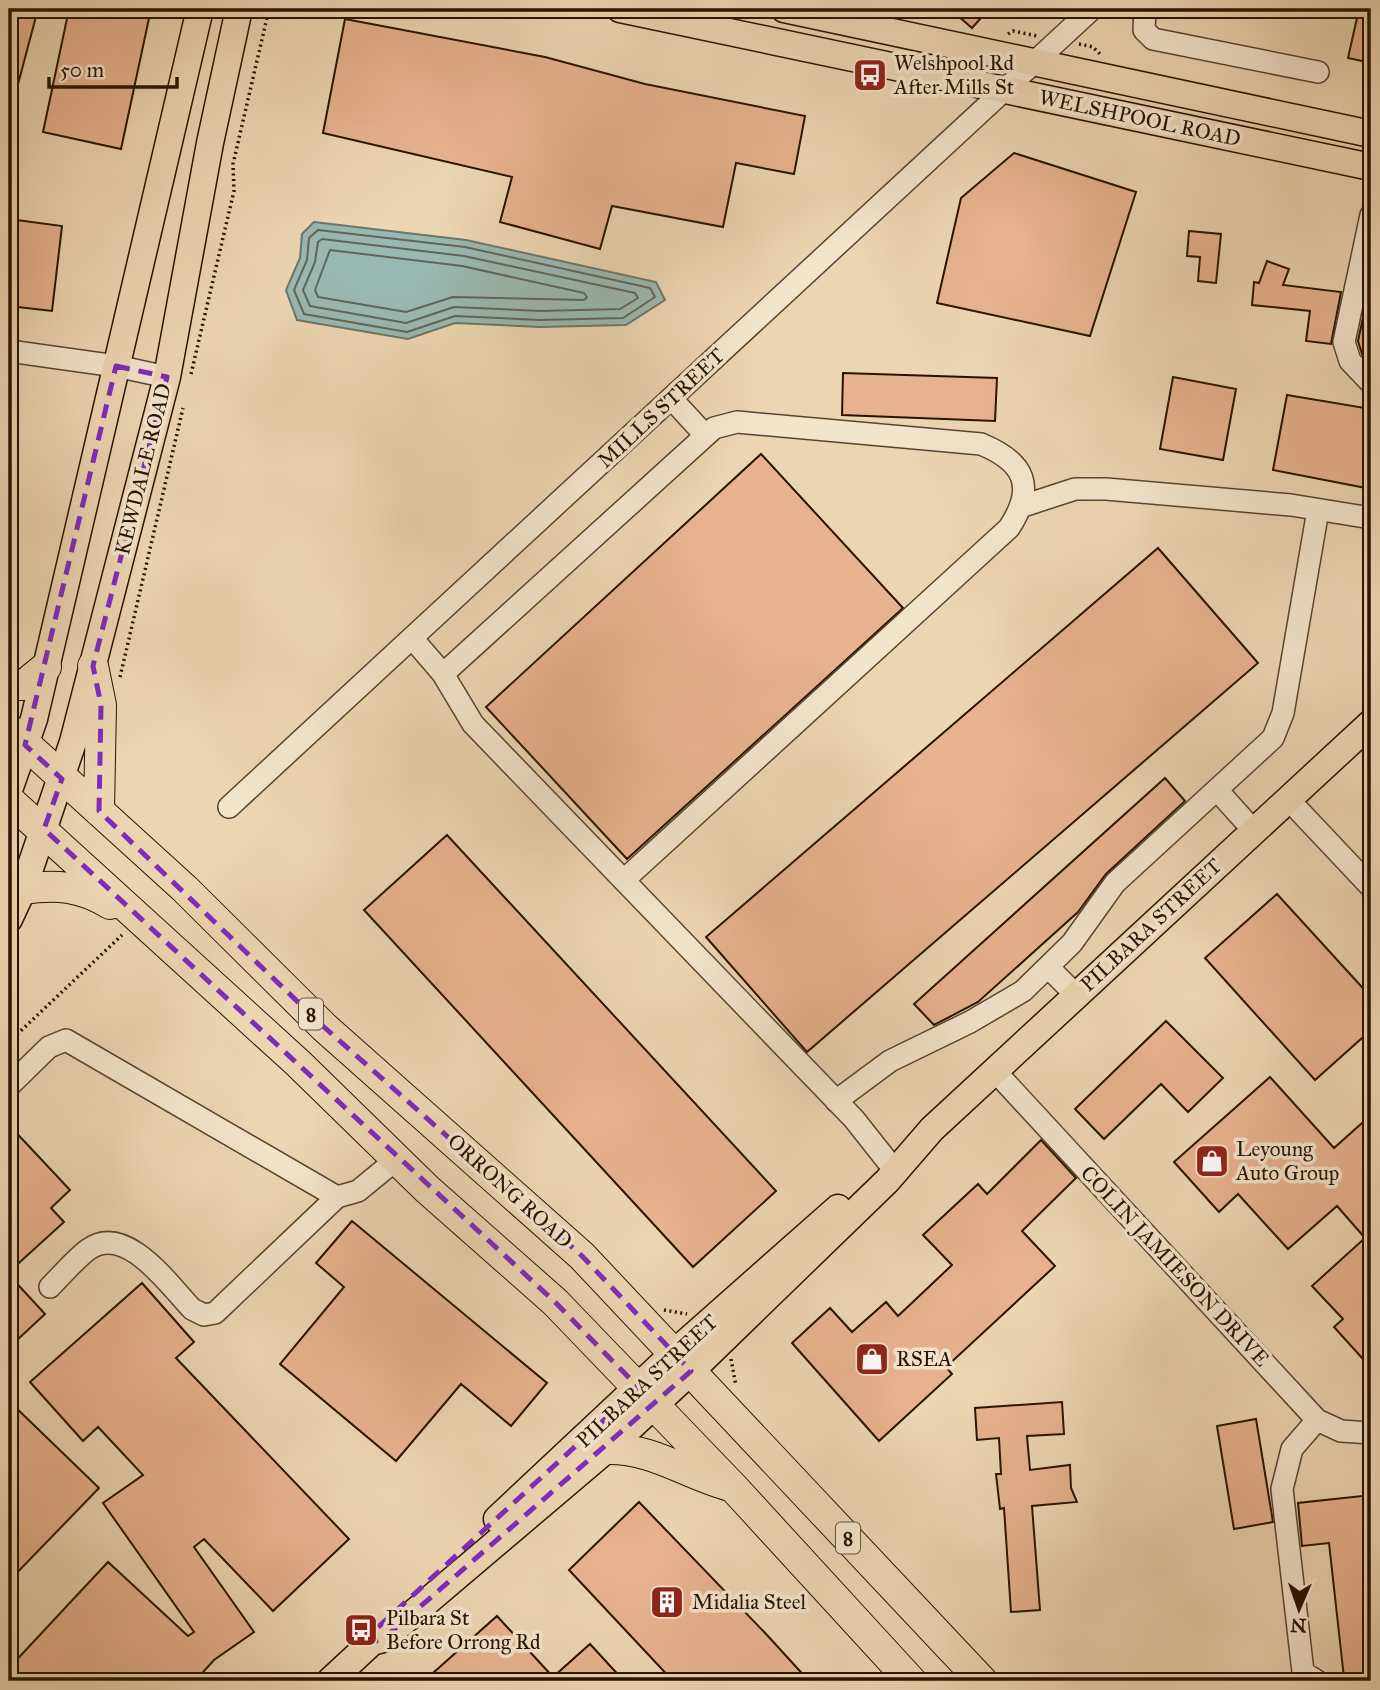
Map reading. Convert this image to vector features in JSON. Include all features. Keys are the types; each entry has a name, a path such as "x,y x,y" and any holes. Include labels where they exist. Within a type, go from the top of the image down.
{"highway":[{"path":"93,666 100,705 99,811"},
{"path":"9,685 24,685 46,667"},
{"name":"ORRONG ROAD","path":"17,737 185,889 324,1027 582,1256 982,1681"},
{"name":"8","path":"9,800 555,1302 734,1488 911,1681"},
{"path":"23,889 51,885 75,888 101,898 146,926"},
{"path":"607,1449 642,1451 696,1477 734,1488"}],"main road":[{"path":"9,790 17,737 46,667 200,9"},
{"name":"WELSHPOOL ROAD","path":"620,9 1371,167"},
{"name":"WELSHPOOL ROAD","path":"784,9 1371,134"},
{"name":"KEWDALE ROAD","path":"9,919 23,889 62,779 93,666 167,377 210,143 242,15"},
{"name":"PILBARA STREET","path":"683,1362 878,1190 932,1129 994,1070 1371,723"},
{"name":"PILBARA STREET","path":"372,1642 375,1630 647,1396 888,1162 932,1129"},
{"name":"PILBARA STREET","path":"330,1681 372,1642 383,1639 607,1449 647,1396"}],"street":[{"name":"MILLS STREET","path":"229,807 1092,9"},
{"path":"1145,9 1144,30 1153,39 1318,72"},
{"path":"1371,219 1344,342 1350,361 1371,383"},
{"path":"9,351 116,366 167,377"},
{"path":"671,398 704,434"},
{"path":"443,674 646,491 704,434 737,422 981,444 1003,453 1018,467 1025,485 1023,506 1009,528 625,880"},
{"path":"1023,506 1075,489 1106,489 1318,510 1371,518"},
{"path":"836,1101 890,1061 999,1006 1049,968 1086,927 1115,883 1273,738 1280,726 1318,510"},
{"path":"412,638 443,674 473,724 836,1101 888,1162"},
{"path":"1217,790 1253,830"},
{"path":"1288,799 1371,887"},
{"path":"1049,968 1076,995"},
{"path":"9,1086 50,1047 59,1041 72,1041 337,1197"},
{"name":"COLIN JAMIESON DRIVE","path":"994,1070 1317,1420 1341,1432 1371,1433"},
{"path":"50,1287 90,1248 110,1242 131,1247 192,1309 204,1315 215,1313 337,1197 358,1191 397,1159"},
{"path":"1317,1420 1292,1449 1282,1489 1303,1672 1317,1681"}],"path":[{"path":"9,1042 123,936 115,929"}],"highlighted area":[{"path":"116,366 167,377 93,666 101,705 99,811 324,1027 582,1256 691,1371 383,1639 372,1642 375,1630 639,1388 555,1302 44,829 62,779 25,745"}],"water":[{"path":"314,222 466,240 656,282 665,300 626,325 540,327 455,323 408,339 297,320 286,290 300,258 302,234"}],"building":[{"path":"9,9 38,9 13,103 9,102"},
{"path":"69,9 151,9 121,149 43,132"},
{"path":"950,9 989,9 972,28"},
{"path":"1359,9 1371,9 1371,63 1348,58"},
{"path":"345,19 545,57 645,84 805,116 794,174 736,163 723,227 612,206 600,249 500,222 512,177 323,133"},
{"path":"1014,153 1136,192 1090,336 937,303 961,198"},
{"path":"9,219 62,226 52,311 9,306"},
{"path":"1189,231 1221,234 1216,283 1198,281 1200,257 1187,256"},
{"path":"1267,261 1289,269 1283,285 1341,292 1331,344 1306,341 1310,311 1252,305 1254,282 1259,283"},
{"path":"1368,294 1371,295 1371,364 1362,354 1358,341"},
{"path":"843,373 997,378 995,421 842,415"},
{"path":"1173,377 1236,389 1223,460 1160,449"},
{"path":"1287,395 1371,409 1371,489 1273,470"},
{"path":"761,454 903,608 627,859 486,707"},
{"path":"1158,548 1258,663 807,1052 706,937"},
{"path":"1165,778 1185,801 1106,874 1078,912 978,1002 934,1025 914,1004"},
{"path":"447,835 776,1191 693,1267 364,910"},
{"path":"1277,894 1371,997 1371,1030 1315,1080 1205,958"},
{"path":"1166,1021 1223,1078 1188,1112 1161,1084 1104,1139 1075,1109"},
{"path":"1270,1077 1334,1148 1371,1115 1371,1368 1334,1327 1343,1319 1312,1286 1365,1238 1337,1206 1288,1249 1238,1194 1219,1212 1174,1162"},
{"path":"9,1125 70,1190 51,1208 64,1222 9,1272"},
{"path":"1041,1140 1076,1178 1022,1231 1055,1266 946,1367 952,1374 879,1441 792,1343 830,1308 852,1332 886,1302 898,1316 952,1265 923,1235 978,1184 987,1194"},
{"path":"352,1221 547,1383 511,1426 461,1384 396,1461 280,1364 344,1287 316,1263"},
{"path":"9,1275 45,1314 15,1342 9,1334"},
{"path":"142,1283 194,1342 176,1358 349,1539 273,1611 204,1539 194,1547 254,1632 214,1660 195,1681 9,1681 9,1668 108,1562 188,1636 194,1632 103,1503 143,1475 98,1427 83,1441 30,1382"},
{"path":"9,1401 99,1488 9,1581"},
{"path":"1062,1402 1064,1434 1027,1436 1030,1470 1070,1465 1071,1488 1077,1502 1032,1506 1040,1610 1011,1612 1004,1508 1000,1509 996,1474 1001,1474 999,1438 977,1440 975,1408"},
{"path":"1256,1419 1273,1522 1234,1529 1217,1426"},
{"path":"1371,1495 1371,1675 1344,1678 1329,1543 1302,1546 1298,1503"},
{"name":"Midalia Steel","path":"639,1502 809,1681 673,1681 569,1570"},
{"path":"497,1616 553,1677 590,1644 624,1681 424,1681"}],"place":[{"name":"Welshpool Rd After Mills St","path":"870,75"},
{"name":"Leyoung Auto Group","path":"1212,1161"},
{"name":"RSEA","path":"872,1359"},
{"name":"Midalia Steel","path":"667,1602"},
{"name":"Pilbara St Before Orrong Rd","path":"361,1630"}]}
